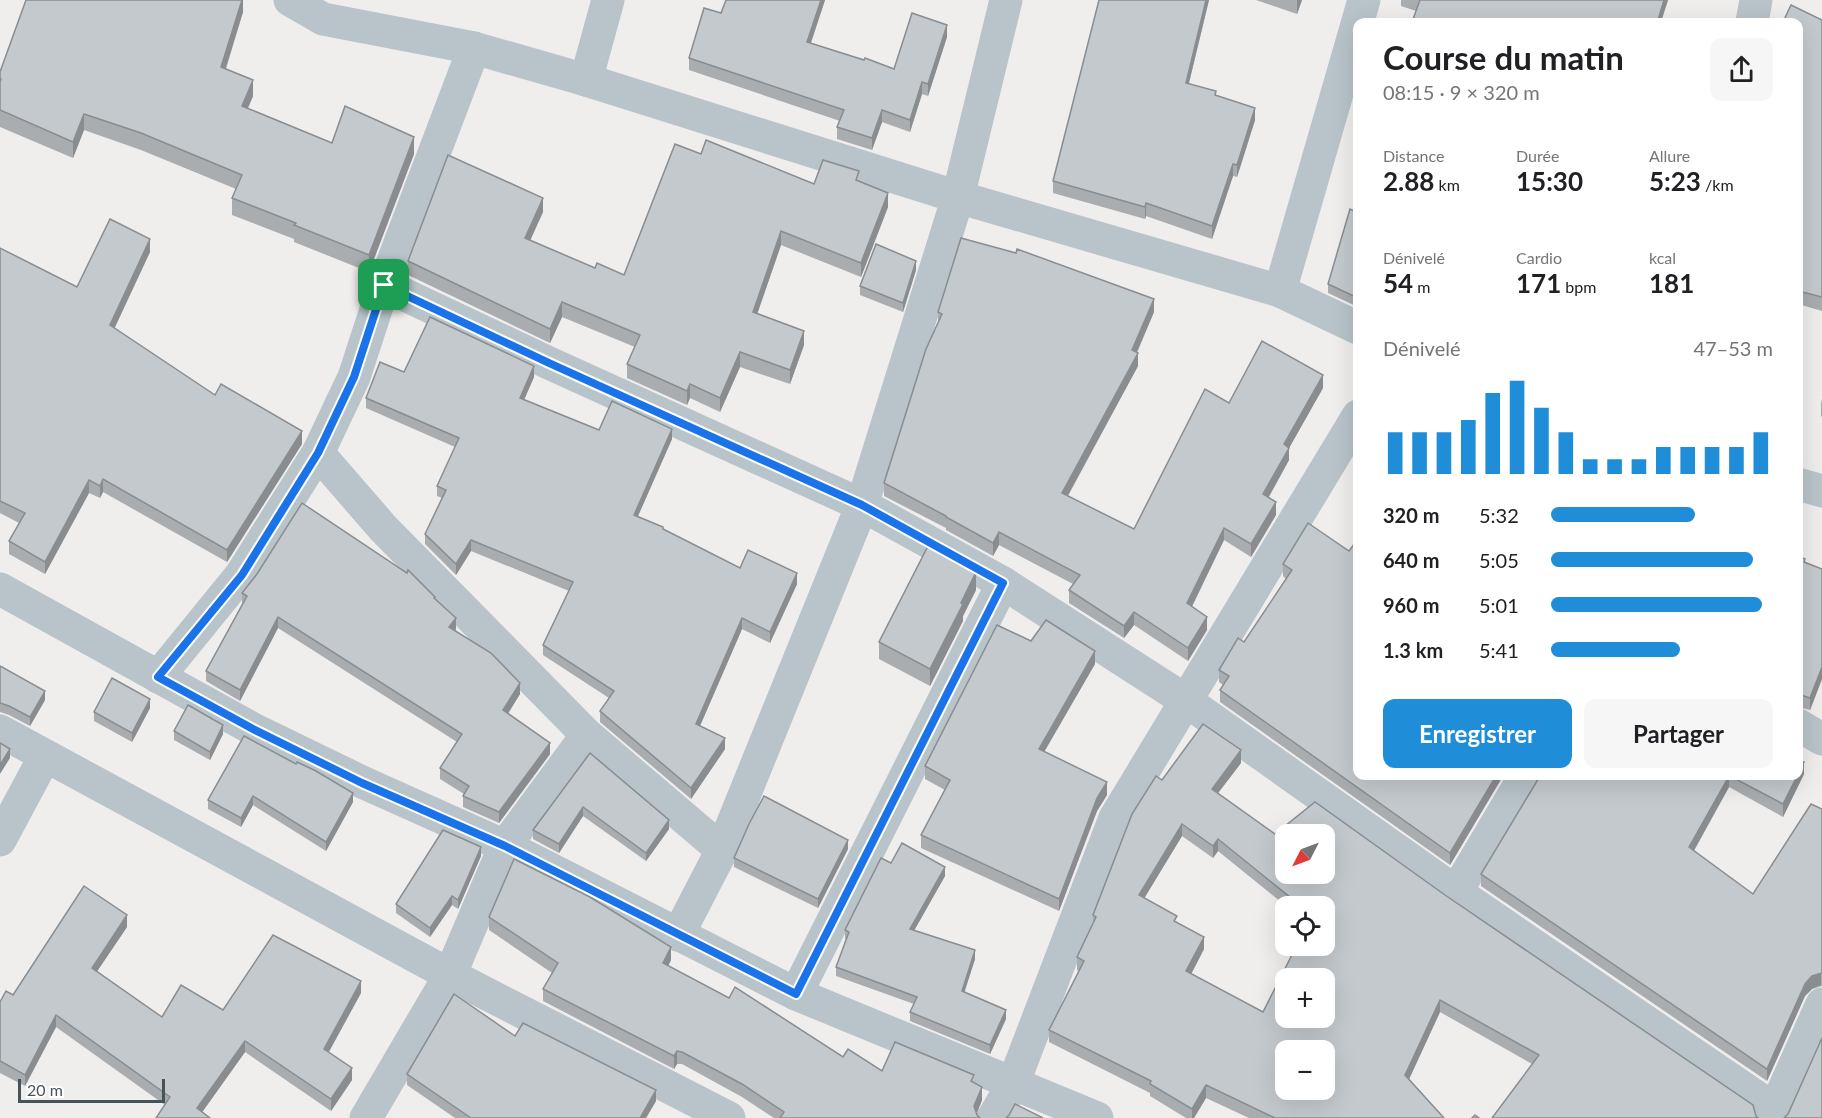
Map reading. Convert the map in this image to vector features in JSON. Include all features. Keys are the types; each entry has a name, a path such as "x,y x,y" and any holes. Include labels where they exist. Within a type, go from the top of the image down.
{"street":[{"path":"290,0 324,19 474,48 586,80 958,197 1280,291 1353,326"},
{"path":"586,80 608,0"},
{"path":"678,935 722,850 862,505 958,197 1006,0"},
{"path":"1359,18 1364,0"},
{"path":"1753,18 1756,0"},
{"path":"1280,291 1353,38"},
{"path":"158,677 242,575 318,453 354,377 384,285 474,48"},
{"path":"384,285 549,363 862,505 1003,583 1185,700 1773,1114 1822,1004"},
{"path":"993,1118 1012,1084 1115,818 1353,424"},
{"path":"318,453 383,528 587,735 722,850"},
{"path":"1803,485 1822,491"},
{"path":"796,994 1003,583"},
{"path":"1,593 253,729 362,783 505,846 796,994 1098,1118"},
{"path":"1803,728 1822,739"},
{"path":"0,731 450,975 726,1118"},
{"path":"366,1118 450,975 505,846 587,735"},
{"path":"0,840 45,756"},
{"path":"1456,892 1523,780"}],"building":[{"path":"26,0 242,0 221,67 253,80 242,106 332,143 345,106 414,137 369,255 232,198 242,175 141,133 84,114 73,142 0,110 0,72"},
{"path":"726,0 821,0 807,42 864,60 865,58 894,69 912,13 947,25 928,84 922,82 910,120 882,110 872,138 837,127 844,110 689,58 704,8 721,13"},
{"path":"1099,0 1206,0 1186,83 1216,91 1215,95 1255,108 1237,165 1233,164 1212,226 1146,203 1145,207 1053,181"},
{"path":"1420,0 1664,0 1659,18 1413,18"},
{"path":"1791,5 1822,20 1822,297 1803,292 1803,18 1785,18"},
{"path":"706,140 814,184 823,160 859,171 856,180 888,193 861,263 781,231 753,312 804,331 790,370 740,352 720,398 690,384 687,391 627,364 640,335 562,302 550,329 408,261 448,155 543,198 525,238 595,268 597,263 624,275 675,144 701,154"},
{"path":"1350,209 1353,210 1353,296 1328,284"},
{"path":"110,219 150,239 110,325 215,395 221,384 302,431 227,550 103,479 100,486 89,480 45,562 9,541 25,513 0,501 0,248 77,287"},
{"path":"961,238 1016,253 1017,249 1154,299 1132,350 1138,353 1062,493 1134,529 1205,389 1229,403 1262,341 1323,375 1284,444 1289,448 1263,494 1276,502 1251,544 1224,528 1187,603 1207,617 1188,648 1134,612 1124,626 1069,590 1080,575 999,532 993,543 884,483 926,349 942,314 938,312"},
{"path":"876,244 916,261 903,303 860,286"},
{"path":"430,317 534,366 520,398 599,430 612,401 672,429 634,515 663,527 740,568 748,550 797,573 770,632 742,618 696,724 725,738 691,788 600,711 614,691 543,645 573,582 471,540 456,564 425,534 446,490 437,486 459,438 366,398 380,362 404,372"},
{"path":"302,503 407,573 408,570 456,618 449,627 491,653 520,683 503,710 550,743 499,812 463,796 469,786 440,768 462,734 278,617 240,690 206,671 247,596 242,593 257,574"},
{"path":"1308,523 1349,551 1353,546 1353,780 1494,780 1450,853 1220,690 1229,676 1219,670 1238,638 1244,642 1292,570 1283,564"},
{"path":"928,546 976,572 961,603 963,604 930,669 879,642"},
{"path":"1803,558 1804,562 1822,569 1822,667 1810,698 1803,696"},
{"path":"1046,620 1095,651 1039,749 1107,782 1097,798 1059,899 921,835 950,780 925,766 997,625 1031,641"},
{"path":"0,666 45,691 30,717 0,703"},
{"path":"112,678 150,699 132,733 94,712"},
{"path":"188,705 223,725 210,752 174,731"},
{"path":"1203,724 1241,750 1212,789 1275,834 1275,884 1335,884 1335,824 1288,824 1315,802 1445,895 1753,1105 1758,1118 1492,1118 1539,1055 1440,1000 1405,1075 1444,1118 1275,1118 1206,1085 1192,1109 1150,1084 1151,1081 1049,1030 1084,961 1077,957 1096,917 1093,915 1132,814 1156,776 1162,780","holes":["1182,824 1213,846 1218,839 1289,896 1335,896 1335,956 1291,956 1285,968 1335,968 1335,1028 1275,1028 1275,988 1263,1012 1186,971 1204,937 1174,921 1177,916 1139,895"]},
{"path":"244,736 296,764 297,762 316,771 353,793 326,842 253,796 241,818 208,800"},
{"path":"0,743 10,749 0,765"},
{"path":"590,753 669,820 646,853 583,807 559,844 533,830"},
{"path":"1538,780 1727,780 1689,847 1753,894 1811,804 1822,809 1822,973 1812,976 1805,984 1767,1069 1481,874"},
{"path":"1738,780 1795,780 1783,804"},
{"path":"764,796 848,840 818,899 734,858"},
{"path":"443,830 481,847 458,900 452,896 430,928 396,904"},
{"path":"902,843 945,867 910,929 975,950 962,991 1006,1010 990,1045 910,1012 917,997 836,967 849,932 845,930 881,858 891,863"},
{"path":"514,859 590,897 671,947 663,963 729,998 735,987 843,1057 848,1049 882,1071 895,1042 974,1075 971,1081 982,1087 974,1106 980,1118 780,1118 784,1112 742,1084 682,1052 677,1051 674,1056 543,989 558,963 489,917"},
{"path":"84,886 127,915 92,968 162,1017 181,985 223,1010 273,935 361,981 324,1049 352,1068 331,1099 245,1041 197,1108 210,1118 156,1118 170,1097 56,1015 25,1075 0,1061 0,1002 6,991 13,995"},
{"path":"454,994 515,1036 523,1023 656,1090 640,1118 471,1118 407,1074"},
{"path":"1822,1038 1822,1118 1784,1118 1788,1114"},
{"path":"1015,1104 1043,1118 1006,1118"}],"route":[{"path":"384,285 549,363 862,505 1003,583 796,994 505,846 362,783 253,729 158,677 242,575 318,453 354,377 384,285"}]}
